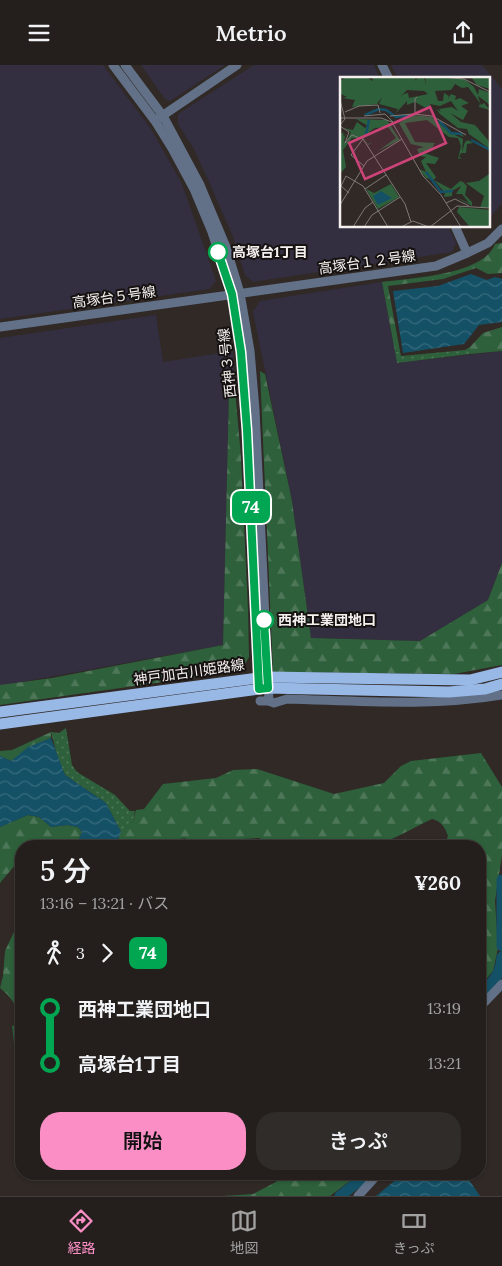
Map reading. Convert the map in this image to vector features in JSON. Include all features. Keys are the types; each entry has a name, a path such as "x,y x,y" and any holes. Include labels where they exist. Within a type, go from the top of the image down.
{"main road":[{"name":"神戸加古川姫路線","path":"0,713 263,683 470,680 502,671"},
{"name":"神戸加古川姫路線","path":"0,724 263,683 449,692 485,689 502,684"}],"street":[{"name":"西神３号線","path":"113,65 159,118"},
{"name":"西神３号線","path":"125,65 159,118 194,189 236,293 250,351 255,410 265,701 274,703 287,699 421,702 467,701 502,695"},
{"path":"159,118 237,65"},
{"path":"382,65 388,77"},
{"path":"455,227 467,253"},
{"name":"高塚台１２号線","path":"236,293 436,266 488,243 502,229"},
{"name":"高塚台５号線","path":"0,327 236,293"},
{"path":"486,1001 501,987"},
{"path":"358,1196 373,1180"}],"shaded area":[{"path":"0,65 103,65 151,129 182,184 216,281 209,289 0,319"},
{"path":"141,65 225,65 170,101 165,99"},
{"path":"254,65 374,65 379,77 340,77 340,227 448,227 456,243 452,252 253,282 245,275 233,237 210,184 194,149 178,124 178,114"},
{"path":"391,65 482,65 502,89 502,203 490,218 490,77 397,77"},
{"path":"382,282 397,363 502,351 502,563 488,600 420,641 311,638 292,501 253,312 260,301"},
{"path":"156,315 163,362 233,351 235,390 229,391 223,645 0,686 0,338"}],"green space":[{"path":"502,243 502,273 488,274 476,268 443,279 388,286 400,351 395,352 382,282 462,269 488,254 495,244"},
{"path":"502,327 502,351 470,354 470,347 483,333"},
{"path":"470,347 470,354 397,363 395,352 400,351 401,356 465,350"},
{"path":"260,371 265,374 292,501 311,638 420,641 488,600 502,563 502,665 454,674 273,672"},
{"path":"235,390 241,457 248,610 249,657 241,671 0,705 0,685 52,678 223,645 229,391"},
{"path":"66,728 72,765 77,772 115,795 130,811 135,811 133,821 121,832 106,803 65,775 51,732 59,733"},
{"path":"51,732 51,738 11,761 0,756 0,751 12,750"},
{"path":"481,753 502,787 502,855 495,901 498,948 493,971 487,978 486,840 446,840 448,836 446,830 438,821 432,819 388,840 263,840 259,838 186,840 185,838 177,840 118,840 118,833 133,821 136,810 144,809 163,784 216,778 233,770 257,769 334,794 384,783 401,766 411,761"},
{"path":"28,815 39,817 51,827 67,825 78,827 82,832 79,840 15,840 15,865 0,883 0,827"},
{"path":"15,930 15,1006 0,988 5,951"},
{"path":"15,1025 15,1045 14,1043 12,1026"},
{"path":"280,1180 351,1180 330,1196 224,1196 253,1194"}],"water":[{"path":"471,274 487,280 495,277 502,279 502,322 479,325 464,344 403,353 393,291 438,286"},
{"path":"51,738 65,775 106,803 121,832 118,840 79,840 82,832 78,827 67,825 51,827 39,817 28,815 0,827 0,756 11,761 28,747"},
{"path":"396,1180 469,1180 480,1196 376,1196"}],"waterway":[{"path":"502,880 502,946"},
{"path":"486,988 496,978 502,957"},
{"path":"340,1196 360,1180"}],"bus line":[{"name":"74","path":"218,252 232,294 241,352 246,411 259,689 268,688 264,620"}],"place":[{"name":"高塚台1丁目","path":"218,252"},
{"name":"西神工業団地口","path":"264,620"}]}
